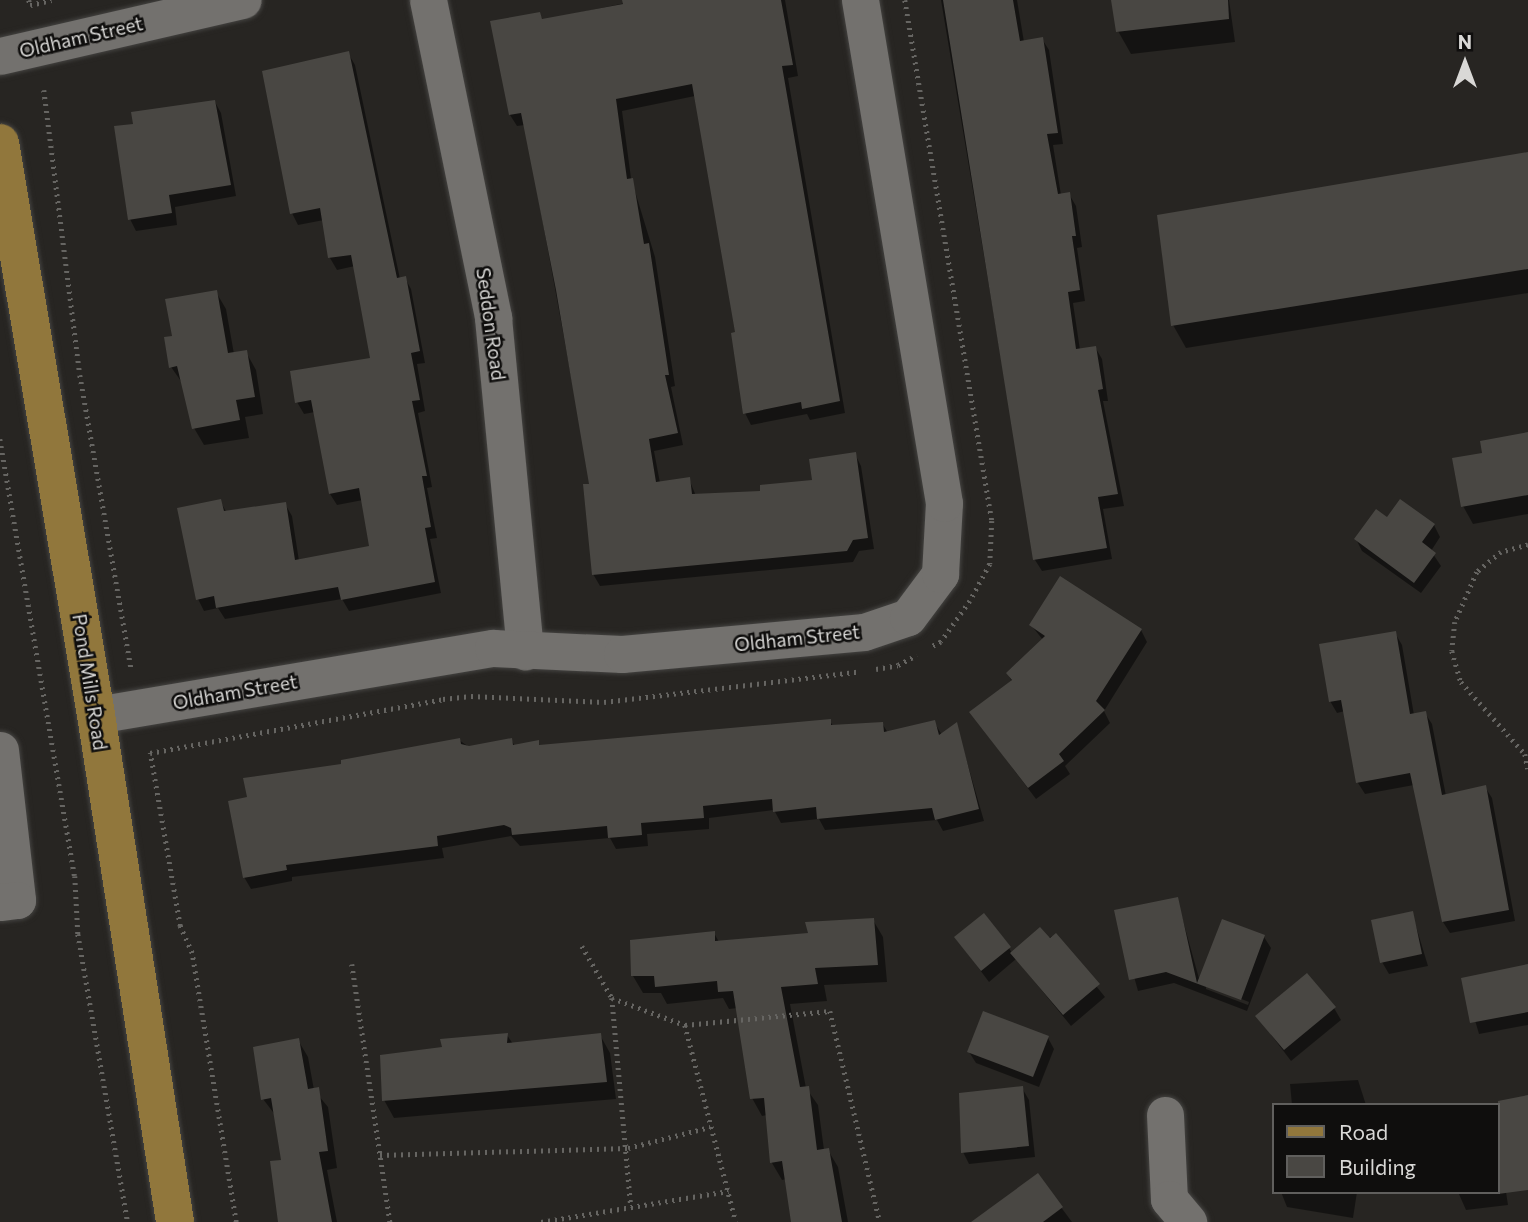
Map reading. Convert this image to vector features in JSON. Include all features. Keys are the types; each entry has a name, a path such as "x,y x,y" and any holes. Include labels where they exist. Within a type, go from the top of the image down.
{"main road":[{"name":"Pond Mills Road","path":"0,144 96,715 174,1222"}],"street":[{"name":"Oldham Street","path":"0,56 243,0"},
{"name":"Seddon Road","path":"428,0 493,318 525,651"},
{"name":"Oldham Street","path":"96,715 493,648 622,654 864,632 908,617 940,574 944,503 860,0"},
{"path":"0,750 17,900 0,902"},
{"path":"1165,1115 1168,1199 1188,1222"}],"path":[{"path":"29,0 30,5 51,0"},
{"path":"236,1222 192,953 180,926 150,753 443,699 604,702 898,665 941,642 970,601 990,564 992,521 905,0"},
{"path":"44,90 80,375 131,668"},
{"path":"0,439 75,876 78,934 128,1222"},
{"path":"1528,545 1501,552 1477,572 1455,622 1452,651 1461,682 1525,754 1528,769"},
{"path":"582,946 612,998 628,1148 631,1207"},
{"path":"352,964 390,1222"},
{"path":"612,998 685,1025 831,1011 880,1222"},
{"path":"685,1025 736,1222"},
{"path":"380,1154 628,1148 710,1127"},
{"path":"541,1222 728,1191"}],"building":[{"path":"622,0 781,0 793,65 782,66 840,401 802,409 801,402 743,414 731,333 735,332 692,84 616,99 627,179 633,178 644,244 649,243 669,375 665,375 678,433 649,439 656,482 690,477 692,494 760,491 760,485 812,480 809,459 856,452 868,538 853,540 847,551 592,575 583,484 589,484 556,290 521,113 509,115 490,21 540,12 542,19 623,4"},
{"path":"943,0 1013,0 1020,41 1043,37 1058,133 1047,134 1058,194 1070,192 1076,236 1072,236 1080,290 1068,292 1076,349 1096,346 1103,389 1098,390 1118,494 1098,497 1107,548 1033,560"},
{"path":"1111,0 1228,0 1229,19 1116,32"},
{"path":"349,51 397,278 406,276 420,351 411,353 420,400 412,401 427,476 422,476 431,527 425,528 435,582 341,600 338,587 216,608 214,596 196,600 177,508 221,499 224,511 286,502 295,560 369,546 359,488 329,494 311,400 295,403 290,371 370,358 351,255 328,258 320,208 290,214 262,71"},
{"path":"215,100 231,185 169,195 172,213 128,220 114,126 133,124 131,112"},
{"path":"1528,152 1528,269 1171,326 1157,215"},
{"path":"217,290 228,353 247,350 255,397 236,400 240,420 192,429 177,366 169,368 164,337 172,336 165,299"},
{"path":"1528,432 1528,495 1461,507 1452,458 1482,453 1480,441"},
{"path":"1400,499 1435,524 1422,542 1436,553 1414,583 1354,539 1376,509 1387,517"},
{"path":"1060,576 1142,629 1096,701 1105,710 1059,754 1064,761 1028,788 969,712 1012,680 1006,673 1045,636 1029,625"},
{"path":"1396,631 1410,714 1426,711 1442,795 1486,785 1509,910 1442,922 1410,773 1356,783 1341,700 1329,702 1319,644"},
{"path":"831,719 831,725 883,722 884,732 935,720 939,735 957,722 979,809 935,820 932,808 817,819 816,807 773,812 772,799 703,806 704,818 641,823 642,835 608,838 607,826 512,835 511,828 504,825 437,836 438,846 286,865 287,870 243,878 228,801 247,797 243,778 341,764 341,760 460,738 461,744 469,746 512,738 513,745 539,740 539,745"},
{"path":"1178,897 1197,983 1222,919 1265,935 1241,1000 1166,972 1129,980 1114,910"},
{"path":"1413,911 1422,954 1380,963 1371,920"},
{"path":"984,913 1011,947 981,971 954,937"},
{"path":"874,918 878,965 815,968 818,984 781,987 800,1087 809,1086 817,1150 829,1148 842,1222 791,1222 782,1161 770,1163 764,1098 750,1099 733,991 718,992 717,981 655,987 654,976 631,976 630,940 715,931 715,941 808,933 805,922"},
{"path":"1040,927 1050,938 1056,933 1100,984 1063,1015 1010,953"},
{"path":"1528,964 1528,1012 1470,1023 1461,978"},
{"path":"1307,973 1336,1007 1284,1050 1255,1016"},
{"path":"983,1011 1049,1036 1033,1077 967,1052"},
{"path":"508,1033 507,1043 601,1033 607,1082 382,1101 380,1055 442,1047 440,1039"},
{"path":"299,1038 308,1089 319,1087 328,1151 319,1152 332,1222 278,1222 270,1161 281,1160 271,1098 261,1100 253,1047"},
{"path":"1023,1086 1029,1146 961,1153 959,1093"},
{"path":"1528,1095 1528,1190 1500,1194 1498,1101"},
{"path":"1038,1173 1063,1207 1043,1222 971,1222"}]}
